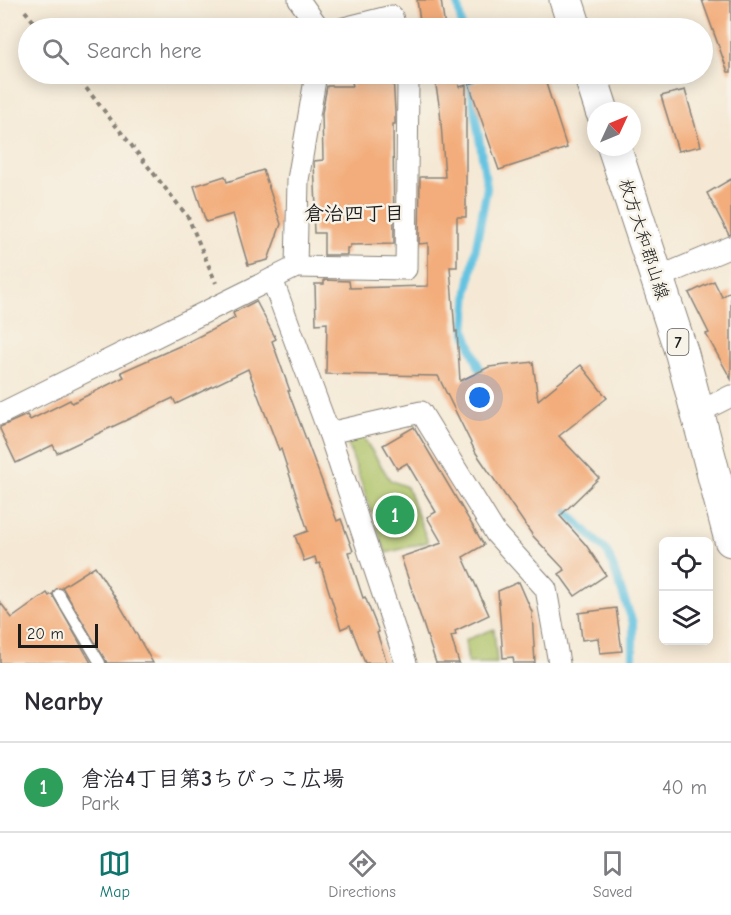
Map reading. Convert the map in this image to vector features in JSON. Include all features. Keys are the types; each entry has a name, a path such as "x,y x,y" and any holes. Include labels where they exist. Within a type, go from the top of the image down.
{"main road":[{"path":"566,0 572,18"},
{"path":"593,84 599,102"},
{"name":"枚方大和郡山線","path":"617,156 682,354 731,540"}],"street":[{"path":"299,0 312,18"},
{"path":"296,267 298,180 314,84"},
{"path":"0,414 296,267 406,269 408,84"},
{"path":"657,278 731,247"},
{"path":"272,279 328,433 406,663"},
{"path":"697,413 731,396"},
{"path":"328,433 421,412 496,534 546,589 559,663"}],"lane":[{"path":"58,594 100,663"}],"path":[{"path":"25,11 31,18"},
{"path":"83,84 188,217 224,303"}],"green space":[{"path":"360,432 390,480 407,487 428,542 386,553 346,439"},
{"path":"494,629 497,663 468,663 465,640"}],"building":[{"path":"417,0 441,0 444,18 420,18"},
{"path":"702,0 731,0 731,72 728,72 713,30 713,18 708,18"},
{"path":"352,84 394,84 394,244 350,245 350,248 347,248 347,255 324,255 324,233 314,233 313,208 316,208 314,161 323,160 322,113 327,86 353,86"},
{"path":"436,84 459,84 459,87 466,85 466,217 457,217 457,267 450,267 460,381 489,367 533,362 538,400 581,365 607,398 559,436 599,478 560,516 586,545 606,575 575,596 559,574 565,570 533,536 476,453 438,376 326,374 327,323 316,324 315,284 324,284 324,280 349,281 350,288 428,286 428,243 419,244 420,177 445,177"},
{"path":"469,84 546,84 567,148 499,170"},
{"path":"685,90 701,146 678,151 661,96"},
{"path":"263,170 281,224 268,260 248,265 233,214 206,222 194,186 225,176 227,182"},
{"path":"731,179 731,234 729,235 707,193"},
{"path":"714,281 722,297 731,291 731,379 706,334 709,333 689,293"},
{"path":"256,301 276,339 272,341 290,391 288,391 337,521 341,519 353,551 348,552 363,598 365,597 379,632 377,633 387,663 365,663 350,625 341,629 320,563 317,564 315,557 304,561 295,536 308,531 281,449 279,450 248,369 176,404 173,398 57,453 53,445 16,463 0,429 27,415 30,420 70,400 72,403 124,377 121,372 235,318 233,313"},
{"path":"414,427 484,545 463,557 489,615 455,631 456,635 451,636 459,663 436,663 401,557 442,543 427,517 436,512 407,463 397,469 383,445"},
{"path":"95,566 153,663 107,663 62,587"},
{"path":"519,582 532,612 535,663 514,663 513,657 503,658 498,591"},
{"path":"47,593 49,596 52,594 91,663 0,663 0,602 12,618"},
{"path":"616,608 622,651 600,653 598,638 582,640 579,613"}],"waterway":[{"path":"457,0 460,18"},
{"path":"471,84 487,188 468,290 465,330 484,381"},
{"path":"559,504 608,553 633,623 633,663"}],"place":[{"name":"倉治4丁目第3ちびっこ広場","path":"395,515"}],"district":[{"name":"倉治四丁目","path":"354,213"}]}
